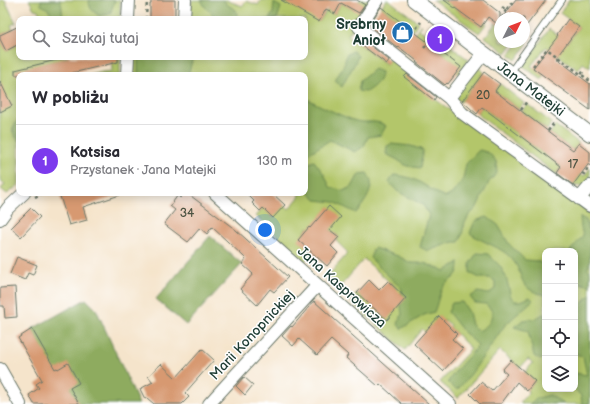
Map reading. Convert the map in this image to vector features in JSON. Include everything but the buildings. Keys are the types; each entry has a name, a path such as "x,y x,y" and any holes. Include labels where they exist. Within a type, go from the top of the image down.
{"street":[{"path":"128,16 129,0"},
{"path":"184,16 185,0"},
{"path":"377,0 358,27 449,98 462,113 590,206"},
{"name":"Jana Matejki","path":"414,0 590,134"},
{"path":"449,98 484,53"},
{"path":"127,72 128,60"},
{"path":"580,199 590,186"},
{"path":"0,219 8,208 21,196"},
{"name":"Jana Kasprowicza","path":"218,196 450,404"},
{"name":"Marii Konopnickiej","path":"209,404 318,286"},
{"path":"0,369 20,404"}],"lane":[{"path":"510,73 562,0"}],"path":[{"path":"146,0 146,16"},
{"path":"502,7 506,10 514,0"},
{"path":"409,38 421,21"},
{"path":"424,48 436,32"},
{"path":"533,66 547,49 590,81"},
{"path":"581,74 585,70"},
{"path":"521,110 528,101"},
{"path":"548,131 555,122"},
{"path":"582,173 584,174 590,165"}],"green space":[{"path":"0,0 5,0 16,23 11,25 13,29 0,35"},
{"path":"29,0 120,0 120,16 40,16 38,10 34,9"},
{"path":"41,0 60,0 63,16 53,16 46,7 41,5"},
{"path":"88,0 115,0 110,14 99,16 91,9"},
{"path":"192,0 228,0 243,6 246,1 258,5 261,0 306,0 319,22 327,10 335,14 341,3 354,10 359,0 372,0 348,35 386,64 391,57 409,71 405,77 590,213 590,404 521,404 521,401 529,392 527,391 535,381 525,372 533,363 528,359 520,368 500,350 458,398 440,382 471,349 450,327 451,325 445,320 425,332 422,329 405,350 350,301 357,293 387,320 396,288 364,259 338,289 326,278 348,253 336,241 339,237 331,230 322,239 308,227 304,233 307,235 312,253 305,261 256,216 263,208 273,217 285,205 289,209 300,196 308,196 308,72 134,72 134,60 308,60 308,16 189,16"},
{"path":"201,0 224,0 226,4 236,10 237,15 214,16 205,7"},
{"path":"386,0 389,0 418,22 413,31 381,7"},
{"path":"433,0 444,0 481,27 485,22 487,23 479,33"},
{"path":"569,0 590,0 590,68 583,63 578,70 546,47 531,66 543,75 544,77 542,80 523,66 549,29 568,42 579,27 560,13"},
{"path":"274,3 281,7 278,16 271,16 273,13"},
{"path":"421,24 422,25 419,29 430,37 422,47 416,60 400,48 404,42 407,44"},
{"path":"494,26 494,44 485,37"},
{"path":"436,35 469,60 458,74 456,73 460,67 429,43"},
{"path":"0,39 6,51 16,46 16,60 61,60 27,72 16,72 16,187 7,194 1,189 5,184 0,180"},
{"path":"499,48 510,48 506,53"},
{"path":"514,48 524,48 516,60 509,55"},
{"path":"353,51 358,56 342,87 335,81 344,65 346,55"},
{"path":"111,60 120,60 120,72 102,72 112,71"},
{"path":"138,60 192,60 189,72 138,72"},
{"path":"475,65 484,72 461,102 455,98"},
{"path":"374,69 381,72 378,81 366,92 358,91 360,81"},
{"path":"500,84 524,103 519,109 495,91"},
{"path":"308,100 353,120 362,122 378,122 386,126 381,135 368,137 364,146 355,152 330,140 308,154"},
{"path":"527,104 552,123 547,130 522,111"},
{"path":"482,107 561,167 556,174 477,114"},
{"path":"16,122 16,138 13,130"},
{"path":"555,125 579,143 573,150 550,133"},
{"path":"391,144 411,146 423,150 420,168 407,166 386,154 387,146"},
{"path":"480,150 489,153 496,161 497,173 489,182 476,209 469,215 464,225 459,242 453,242 428,251 420,247 429,215 423,205 397,191 389,182 394,175 401,176 418,181 436,193 446,197 452,194 463,179 466,164"},
{"path":"314,161 324,174 330,187 343,191 352,187 359,174 367,173 371,181 369,195 356,213 334,202 316,200 308,192 308,164"},
{"path":"590,168 590,181 586,186 572,186 581,174 584,176"},
{"path":"487,217 498,225 509,244 525,260 538,261 542,264 542,294 529,289 525,285 516,264 507,254 470,233 475,221"},
{"path":"580,217 586,220 590,230 590,262 587,269 590,271 590,286 578,281 578,248 573,248 583,236"},
{"path":"210,236 242,264 186,325 156,299"},
{"path":"374,248 398,256 411,263 424,263 445,271 459,262 457,273 446,283 440,294 434,312 424,315 401,329 398,324 402,314 402,289 370,258"},
{"path":"477,253 488,254 500,266 506,277 511,297 515,301 521,301 530,297 533,300 505,325 471,374 458,389 455,389 448,382 478,345 463,331 448,312 452,303 462,302 469,312 472,325 478,331 488,324 492,315 492,311 486,304 475,303 470,297 478,292 488,294 495,289 495,281 490,278 480,278 470,273 470,263"},
{"path":"590,295 590,404 582,404 581,396 578,392 578,374 587,375 583,357 578,354 578,307"},
{"path":"86,299 96,309 139,404 68,404 32,329"},
{"path":"542,315 541,360 534,356 528,331 514,327 523,320 535,319"},
{"path":"550,395 564,404 529,404 538,398"}],"place":[{"name":"Srebrny Anioł","path":"402,32"},
{"name":"Kotsisa","path":"440,39"}]}
